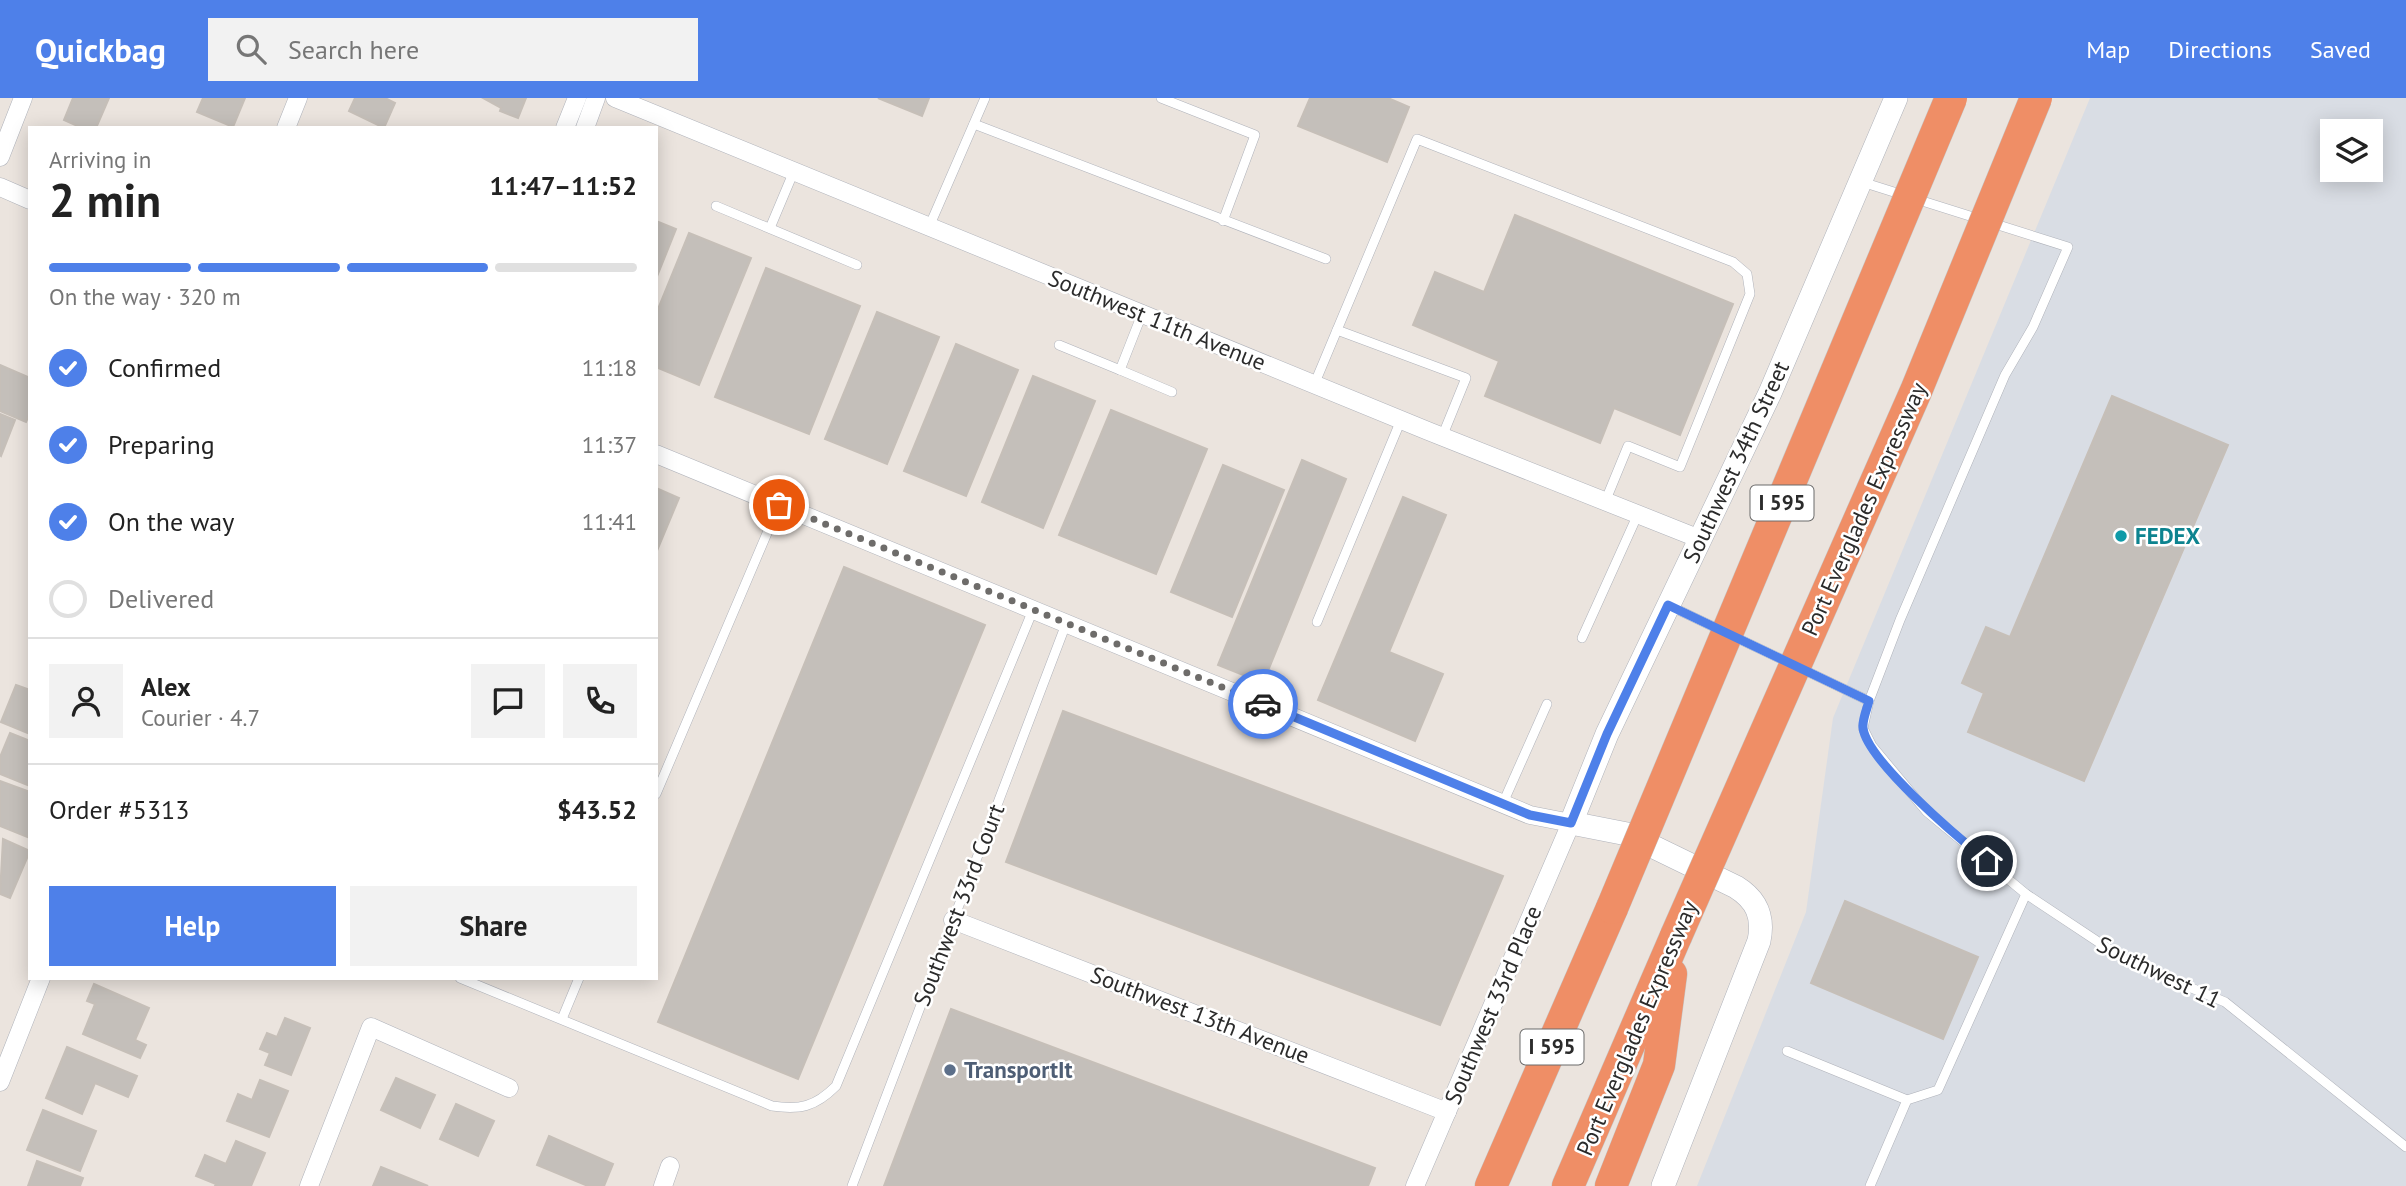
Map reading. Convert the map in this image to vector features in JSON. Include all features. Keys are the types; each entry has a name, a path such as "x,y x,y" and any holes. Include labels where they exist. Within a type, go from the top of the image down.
{"highway":[{"name":"I 595","path":"1491,1186 1612,908 1951,98"},
{"name":"Port Everglades Expressway","path":"1568,1186 1916,391 2036,98"},
{"path":"1611,1186 1659,1065 1676,936"}],"street":[{"path":"0,157 23,98"},
{"path":"287,126 298,98"},
{"path":"566,126 577,98"},
{"path":"586,126 596,98"},
{"name":"Southwest 11th Avenue","path":"615,98 1314,385 1700,539"},
{"name":"Southwest 34th Street","path":"1571,823 1607,734 1770,393 1896,98"},
{"path":"0,187 28,199"},
{"path":"658,455 1530,815 1627,834 1746,893 1758,910 1761,920 1759,941 1663,1186"},
{"name":"Southwest 33rd Place","path":"1415,1186 1571,823"},
{"name":"Southwest 13th Avenue","path":"953,920 1447,1112"},
{"path":"0,1082 40,980"},
{"path":"309,1186 371,1027 509,1088"},
{"path":"663,1186 670,1166"}],"lane":[{"path":"929,227 985,98"},
{"path":"1161,98 1255,135 1223,221"},
{"path":"975,124 1326,260"},
{"path":"1314,385 1417,139 1734,262 1747,274 1750,294 1680,467 1628,446 1605,502"},
{"path":"770,228 794,171"},
{"path":"1668,605 1869,701 1900,620 2005,376 2033,327 2068,247 1861,181"},
{"path":"716,206 857,265"},
{"path":"1120,370 1142,314"},
{"path":"1337,330 1466,378 1443,437"},
{"path":"1059,345 1172,392"},
{"path":"1317,622 1401,420"},
{"path":"658,789 779,505"},
{"path":"1582,638 1638,514"},
{"path":"465,980 772,1106 798,1110 821,1101 836,1086 1033,610"},
{"name":"Southwest 33rd Court","path":"852,1186 1066,624"},
{"name":"Southwest 11","path":"1869,701 1863,728 1872,746 1927,812 2026,894 2127,961 2225,1002 2406,1147"},
{"path":"1503,803 1547,704"},
{"path":"1787,1051 1907,1100 1938,1090 2026,894"},
{"path":"562,1018 578,980"},
{"path":"1870,1186 1907,1100"}],"shaded area":[{"path":"2090,98 2406,98 2406,1186 1697,1186 1806,912 1833,718"}],"building":[{"path":"73,98 109,98 97,126 78,126 64,120"},
{"path":"203,98 245,98 233,126 197,112"},
{"path":"355,98 385,98 395,103 385,126 349,111"},
{"path":"483,98 526,98 518,118 500,111 501,108"},
{"path":"878,98 929,98 922,116"},
{"path":"1310,98 1388,98 1409,107 1387,162 1298,126"},
{"path":"1515,215 1733,304 1680,435 1614,408 1600,443 1485,396 1499,361 1413,325 1435,272 1484,292"},
{"path":"658,222 676,229 658,274"},
{"path":"689,233 751,258 699,385 658,368 658,309"},
{"path":"766,268 860,306 809,434 715,397"},
{"path":"877,312 939,337 887,464 825,439"},
{"path":"956,344 1018,370 966,496 904,471"},
{"path":"0,365 28,377 28,418 26,422 0,411"},
{"path":"1033,376 1095,401 1043,528 982,502"},
{"name":"FEDEX","path":"2112,396 2228,445 2084,781 1968,732 1984,693 1962,683 1986,627 2010,637"},
{"path":"1111,410 1207,449 1156,574 1059,535"},
{"path":"0,414 15,420 1,456 0,455"},
{"path":"1302,460 1346,479 1263,683 1218,665"},
{"path":"1223,465 1284,490 1232,617 1171,592"},
{"path":"658,489 679,498 658,548"},
{"path":"1403,497 1446,515 1389,652 1443,674 1415,741 1318,700"},
{"path":"844,567 985,625 798,1079 658,1022"},
{"path":"16,685 28,689 28,733 1,722"},
{"path":"1063,711 1503,876 1440,1025 1006,862"},
{"path":"10,733 28,740 28,785 0,774 0,757"},
{"path":"0,781 28,791 28,837 0,826"},
{"path":"3,839 28,850 28,856 10,898 0,894"},
{"path":"1845,901 1978,957 1943,1039 1811,983"},
{"path":"94,984 149,1008 135,1040 146,1045 140,1058 83,1034 95,1004 87,1001"},
{"path":"951,1009 1375,1168 1368,1186 884,1186"},
{"path":"285,1018 310,1028 291,1075 265,1065 270,1053 260,1049 267,1033 277,1037"},
{"path":"67,1047 137,1076 128,1097 95,1083 82,1114 46,1098"},
{"path":"396,1078 435,1095 420,1128 381,1110"},
{"path":"260,1080 288,1091 269,1137 227,1121 238,1094 252,1100"},
{"path":"456,1104 494,1121 478,1156 440,1139"},
{"path":"43,1110 96,1131 80,1171 27,1150"},
{"path":"549,1136 613,1164 604,1186 588,1186 537,1165"},
{"path":"236,1141 265,1153 251,1186 215,1186 216,1184 196,1176 205,1155 226,1164"},
{"path":"37,1161 83,1178 80,1186 28,1186"},
{"path":"381,1167 428,1186 373,1186"}],"way so far":[{"path":"779,505 1263,704"}],"place":[{"name":"FEDEX","path":"2121,536"},
{"name":"TransportIt","path":"950,1070"}],"route":[{"path":"1263,704 1530,815 1571,823 1607,734 1668,605 1869,701 1863,728 1872,746 1927,812 1987,861"}]}
